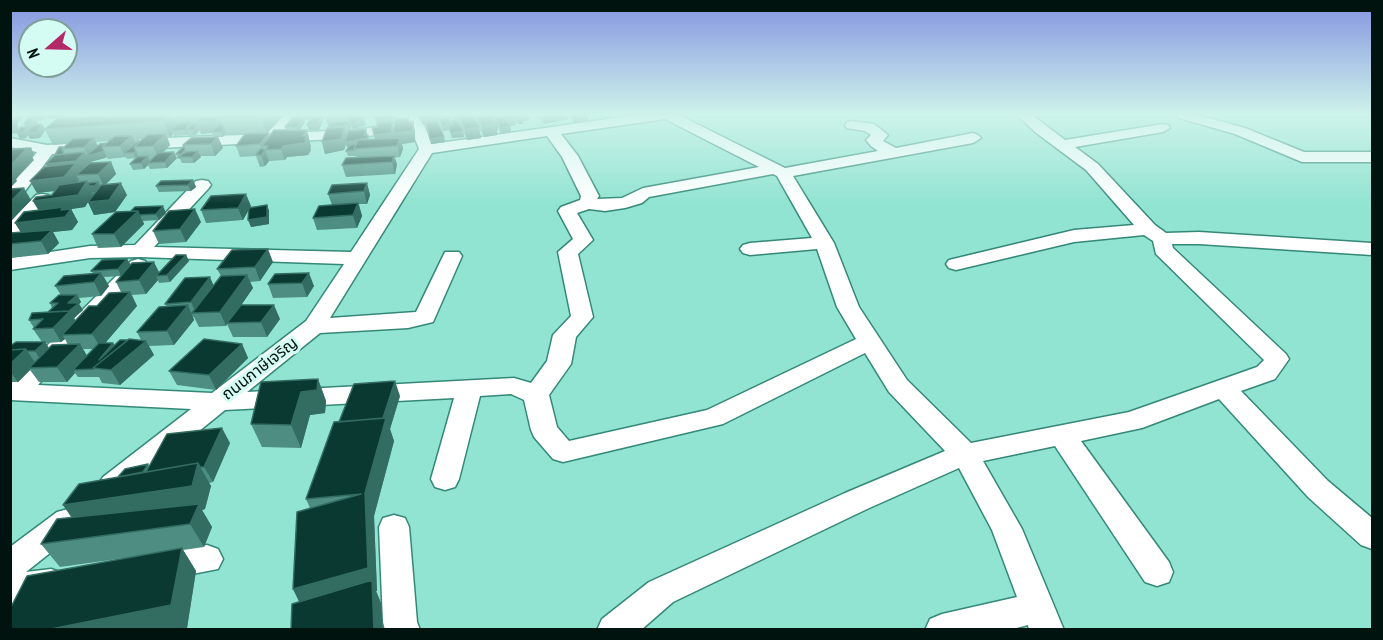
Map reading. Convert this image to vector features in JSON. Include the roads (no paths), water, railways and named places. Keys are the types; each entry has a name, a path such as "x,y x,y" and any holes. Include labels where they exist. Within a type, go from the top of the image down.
{"street":[{"path":"10,195 14,194 46,145"},
{"path":"72,145 104,146"},
{"path":"425,145 427,148 450,145"},
{"path":"562,145 570,156 590,196 587,203"},
{"path":"728,145 780,171 824,243 848,306 898,386 965,454 1007,529 1042,618 942,630"},
{"path":"879,145 894,153"},
{"path":"870,341 714,418 563,452 544,430 537,396 548,375 559,364 565,335 582,316 568,252 583,240 567,211 587,203 605,206 625,203 636,200 643,193 937,145"},
{"path":"614,630 661,592 856,501 965,454 1133,421 1266,373 1277,360 1163,250 1155,234 1092,167 1063,145"},
{"path":"1273,145 1302,157 1372,157"},
{"name":"ถนนภาษีเจริญ","path":"10,566 314,326 427,148"},
{"path":"1343,157 1372,173"},
{"path":"14,392 137,265 202,185"},
{"path":"10,234 42,199"},
{"path":"956,264 1074,236 1155,234 1372,249"},
{"path":"750,249 824,243"},
{"path":"10,264 90,252 358,258"},
{"path":"314,326 408,321 426,317 452,256"},
{"path":"14,392 218,402 514,386 537,396"},
{"path":"1224,389 1282,453 1372,536"},
{"path":"445,479 469,390"},
{"path":"1062,435 1157,572"},
{"path":"393,527 400,622 403,630"},
{"path":"126,572 207,559"},
{"path":"10,589 80,578"}]}
